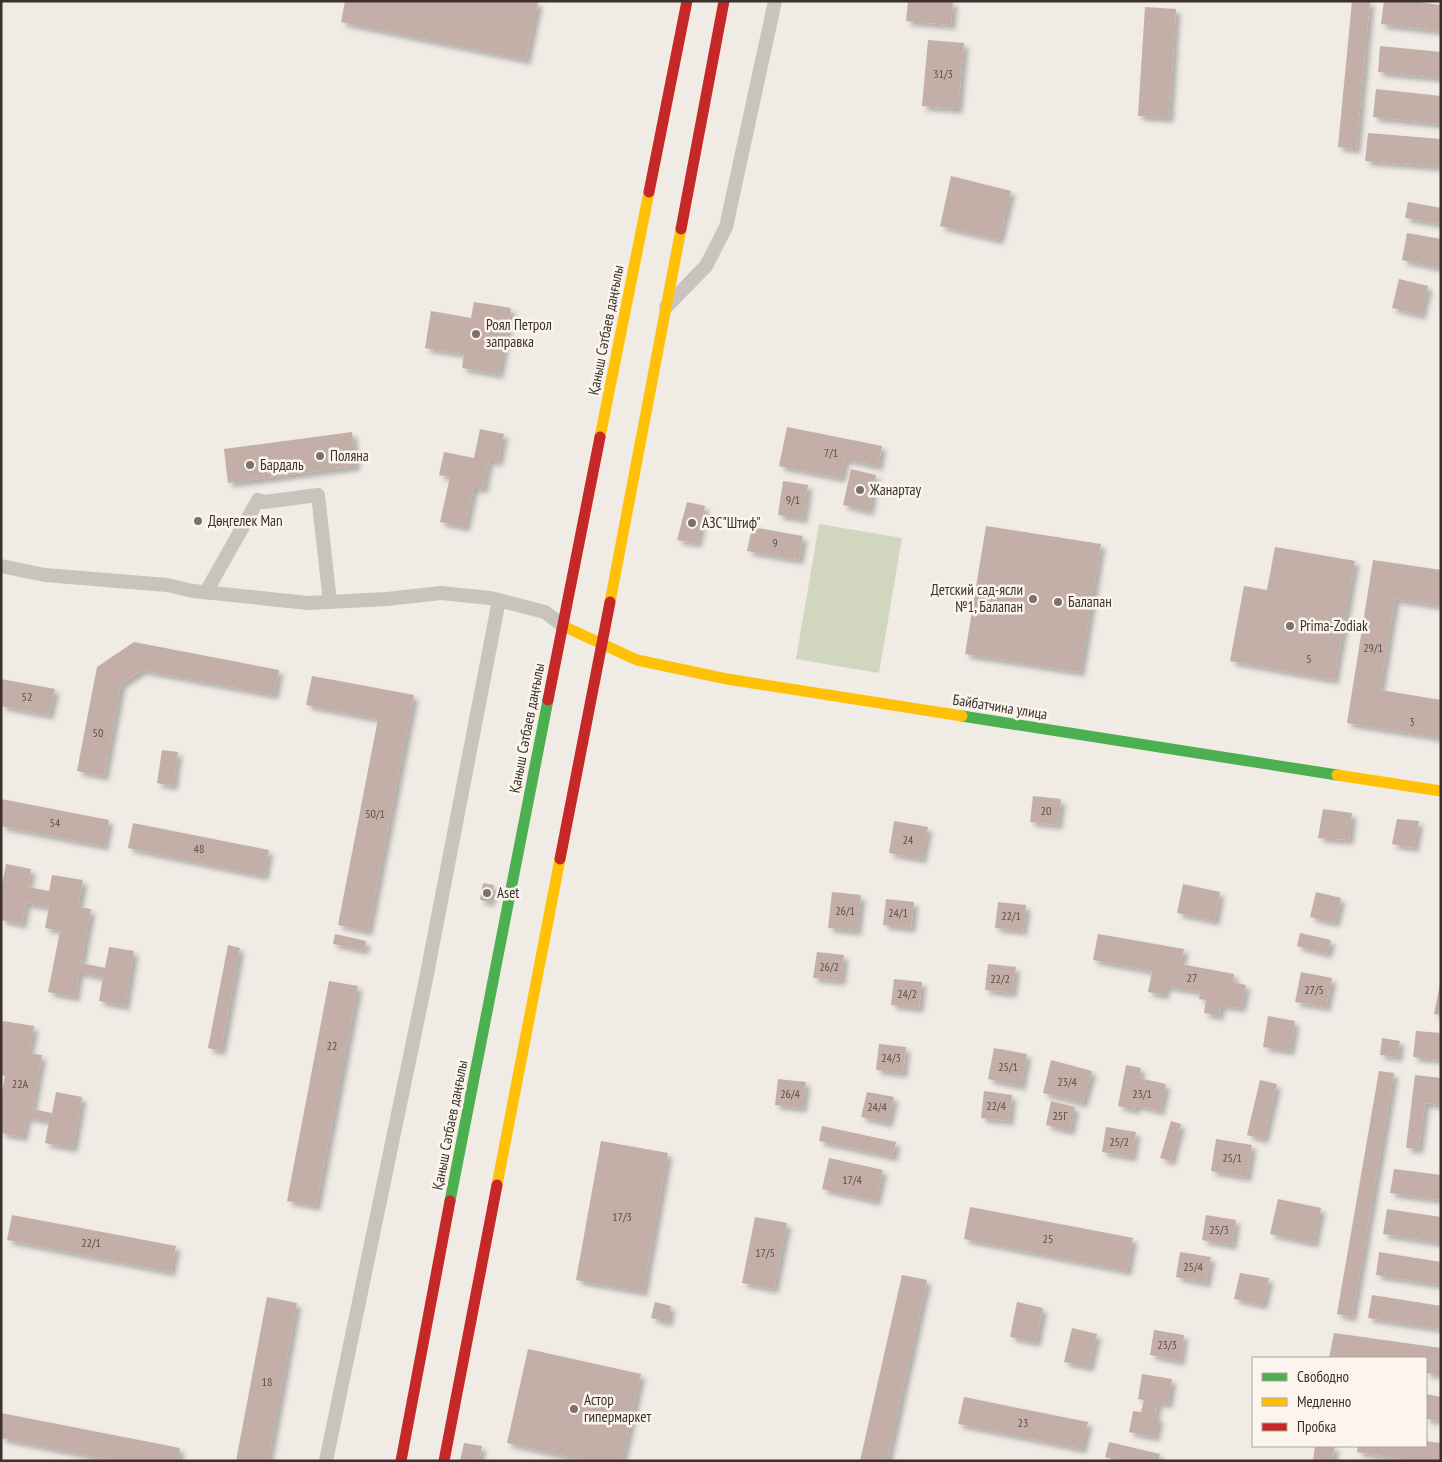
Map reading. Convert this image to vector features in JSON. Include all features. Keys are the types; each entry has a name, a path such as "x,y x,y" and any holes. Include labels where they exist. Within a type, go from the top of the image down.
{"main road":[{"name":"Қаныш Сәтбаев даңғылы","path":"401,1461 490,991 687,1"},
{"path":"444,1461 474,1316 532,1000 724,1"},
{"name":"Байбатчина улица","path":"563,626 637,660 727,679 1441,791"}],"street":[{"path":"665,308 706,266 726,227 775,1"},
{"path":"206,592 258,500 264,502 318,495 330,602"},
{"path":"1,566 45,575 167,585 206,592 308,603 387,599 442,593 499,600 545,612 563,626"},
{"path":"326,1461 426,978 499,600"}],"green space":[{"path":"819,524 902,538 879,673 796,659"}],"building":[{"path":"345,1 538,2 526,60 341,22"},
{"path":"908,1 953,1 951,25 906,21"},
{"path":"1352,1 1370,1 1356,149 1338,147"},
{"path":"1384,1 1409,1 1441,5 1441,31 1381,24"},
{"path":"1145,7 1176,9 1169,118 1138,116"},
{"path":"928,40 964,43 958,109 922,106"},
{"path":"1380,46 1441,52 1441,78 1378,72"},
{"path":"1376,89 1441,96 1441,124 1373,117"},
{"path":"1368,133 1441,139 1441,167 1365,161"},
{"path":"951,176 1011,191 999,240 940,226"},
{"path":"1408,202 1441,208 1441,224 1405,218"},
{"path":"1407,233 1441,239 1441,268 1402,260"},
{"path":"1399,279 1428,286 1421,315 1392,308"},
{"name":"Роял Петрол заправка","path":"474,302 511,308 499,374 462,368 464,354 425,348 431,311 471,318"},
{"path":"787,427 882,446 878,466 845,459 841,478 779,466"},
{"path":"480,429 504,434 498,462 489,460 483,489 474,487 465,527 440,522 450,477 439,475 444,452 474,458"},
{"path":"352,432 356,466 228,483 224,449"},
{"name":"Жанартау","path":"851,469 876,475 869,511 843,505"},
{"path":"783,481 808,485 803,519 778,515"},
{"name":"АЗС\"Штиф\"","path":"687,502 705,506 697,543 677,540"},
{"name":"Детский сад-ясли №1, Балапан","path":"986,526 1101,544 1080,672 965,654"},
{"path":"752,527 803,536 799,560 747,551"},
{"name":"Prima-Zodiak","path":"1275,547 1355,561 1334,680 1230,661 1244,586 1267,590"},
{"path":"1373,560 1441,570 1441,606 1395,599 1380,690 1441,700 1441,738 1347,723"},
{"path":"134,642 279,670 274,695 142,670 121,684 104,776 77,771 97,667"},
{"path":"312,676 414,695 368,931 338,925 378,719 306,705"},
{"path":"1,679 55,689 49,715 1,706"},
{"path":"162,750 178,752 173,786 157,783"},
{"path":"1033,796 1061,799 1058,825 1030,822"},
{"path":"1,799 109,820 104,846 1,826"},
{"path":"1323,809 1352,813 1349,840 1318,838"},
{"path":"1397,819 1419,821 1414,848 1392,844"},
{"path":"894,821 928,827 922,859 889,853"},
{"path":"133,823 269,850 264,876 128,848"},
{"path":"6,864 31,869 28,887 49,891 52,875 83,880 78,907 91,909 81,963 105,968 109,947 134,951 125,1006 99,1001 103,977 79,972 75,997 48,992 60,931 45,928 49,907 26,903 22,924 1,920 1,890"},
{"name":"Aset","path":"483,883 494,885 490,902 480,900"},
{"path":"1183,884 1220,892 1215,921 1177,913"},
{"path":"832,892 861,895 857,931 828,928"},
{"path":"1316,892 1341,898 1335,923 1310,917"},
{"path":"886,899 914,902 911,928 883,925"},
{"path":"998,902 1026,905 1023,931 995,928"},
{"path":"1300,933 1331,940 1327,954 1297,946"},
{"path":"335,934 366,941 364,950 333,944"},
{"path":"1098,934 1184,949 1181,964 1234,974 1233,982 1246,985 1241,1008 1221,1005 1219,1016 1204,1013 1206,1000 1199,999 1200,992 1166,986 1164,995 1148,992 1152,971 1093,960"},
{"path":"228,945 240,948 221,1051 208,1048"},
{"path":"817,952 844,955 841,981 813,978"},
{"path":"988,964 1016,967 1012,993 985,990"},
{"path":"1301,972 1332,978 1326,1007 1295,1002"},
{"path":"894,979 922,982 919,1008 891,1005"},
{"path":"329,981 358,986 316,1206 287,1201"},
{"path":"1441,984 1441,1015 1434,1014"},
{"path":"1268,1016 1295,1021 1290,1051 1263,1047"},
{"path":"3,1021 34,1026 29,1053 42,1055 32,1109 52,1113 56,1092 82,1097 73,1148 45,1143 49,1121 27,1117 23,1137 1,1133 1,1096 5,1076 1,1075 1,1031"},
{"path":"1416,1031 1441,1033 1441,1060 1413,1057"},
{"path":"1382,1038 1400,1041 1398,1057 1380,1055"},
{"path":"879,1044 906,1047 903,1073 876,1070"},
{"path":"994,1048 1027,1054 1021,1086 988,1079"},
{"path":"1051,1060 1092,1071 1083,1103 1043,1093"},
{"path":"1126,1065 1141,1068 1139,1078 1166,1084 1160,1111 1136,1105 1135,1110 1118,1106"},
{"path":"1379,1071 1394,1073 1352,1317 1337,1314"},
{"path":"1415,1075 1441,1078 1441,1105 1425,1103 1419,1149 1406,1148"},
{"path":"778,1079 806,1082 802,1108 775,1105"},
{"path":"1260,1080 1277,1084 1264,1139 1247,1135"},
{"path":"984,1091 1012,1095 1009,1121 981,1118"},
{"path":"867,1092 894,1097 888,1123 861,1117"},
{"path":"1051,1101 1075,1107 1070,1131 1046,1125"},
{"path":"1171,1121 1181,1124 1171,1161 1160,1158"},
{"path":"822,1126 896,1142 893,1157 819,1141"},
{"path":"1106,1127 1136,1132 1132,1157 1102,1152"},
{"path":"1216,1139 1252,1145 1247,1177 1211,1171"},
{"path":"601,1141 668,1153 643,1292 576,1280"},
{"path":"829,1158 883,1170 876,1201 822,1189"},
{"path":"1394,1169 1441,1175 1441,1200 1390,1193"},
{"path":"1278,1199 1321,1208 1314,1243 1270,1234"},
{"path":"970,1207 1133,1238 1127,1271 964,1239"},
{"path":"1387,1209 1441,1217 1441,1243 1383,1234"},
{"path":"12,1215 176,1246 171,1272 7,1240"},
{"path":"1206,1215 1236,1220 1232,1245 1202,1240"},
{"path":"755,1217 787,1223 774,1289 742,1283"},
{"path":"1180,1252 1211,1257 1206,1283 1176,1277"},
{"path":"1379,1252 1441,1262 1441,1285 1376,1275"},
{"path":"1240,1273 1269,1278 1263,1305 1234,1299"},
{"path":"902,1275 927,1280 887,1461 860,1461"},
{"path":"1372,1295 1441,1306 1441,1329 1368,1318"},
{"path":"267,1297 297,1303 268,1461 236,1461"},
{"path":"655,1302 671,1306 668,1322 651,1318"},
{"path":"1017,1302 1043,1308 1036,1342 1010,1337"},
{"path":"1072,1328 1097,1334 1089,1367 1064,1362"},
{"path":"1154,1330 1184,1335 1180,1361 1150,1355"},
{"path":"1334,1333 1441,1348 1441,1375 1427,1373 1427,1357 1329,1357"},
{"name":"Астор гипермаркет","path":"528,1349 641,1374 622,1461 587,1461 507,1443"},
{"path":"1142,1374 1172,1379 1168,1404 1158,1402 1155,1417 1159,1418 1155,1437 1129,1432 1133,1411 1141,1412 1144,1400 1138,1399"},
{"path":"1427,1394 1441,1397 1441,1421 1427,1419"},
{"path":"964,1397 1088,1422 1082,1449 958,1424"},
{"path":"1,1413 180,1448 178,1461 116,1461 1,1438"},
{"path":"1427,1441 1441,1443 1441,1461 1413,1461 1357,1452 1358,1447 1427,1447"},
{"path":"1109,1442 1160,1454 1158,1461 1121,1461 1105,1457"},
{"path":"464,1443 482,1446 479,1461 460,1461"},
{"path":"1315,1447 1335,1447 1332,1461 1313,1461"}],"traffic: fast":[{"path":"450,1201 548,700"},
{"path":"962,716 1337,775"}],"traffic: slow":[{"path":"600,437 649,192"},
{"path":"610,602 681,229"},
{"path":"563,626 637,660 727,679 962,716"},
{"path":"1337,775 1441,791"},
{"path":"497,1185 560,859"}],"traffic: jam":[{"path":"649,192 687,1"},
{"path":"681,229 724,1"},
{"path":"548,700 600,437"},
{"path":"560,859 610,602"},
{"path":"444,1461 497,1185"},
{"path":"401,1461 450,1201"}],"place":[{"name":"Роял Петрол заправка","path":"476,334"},
{"name":"Поляна","path":"320,456"},
{"name":"Бардаль","path":"250,465"},
{"name":"Жанартау","path":"860,490"},
{"name":"Дөңгелек Man","path":"198,521"},
{"name":"АЗС\"Штиф\"","path":"692,523"},
{"name":"Детский сад-ясли №1, Балапан","path":"1033,599"},
{"name":"Балапан","path":"1058,602"},
{"name":"Prima-Zodiak","path":"1290,626"},
{"name":"Aset","path":"487,893"},
{"name":"Астор гипермаркет","path":"574,1409"}]}
